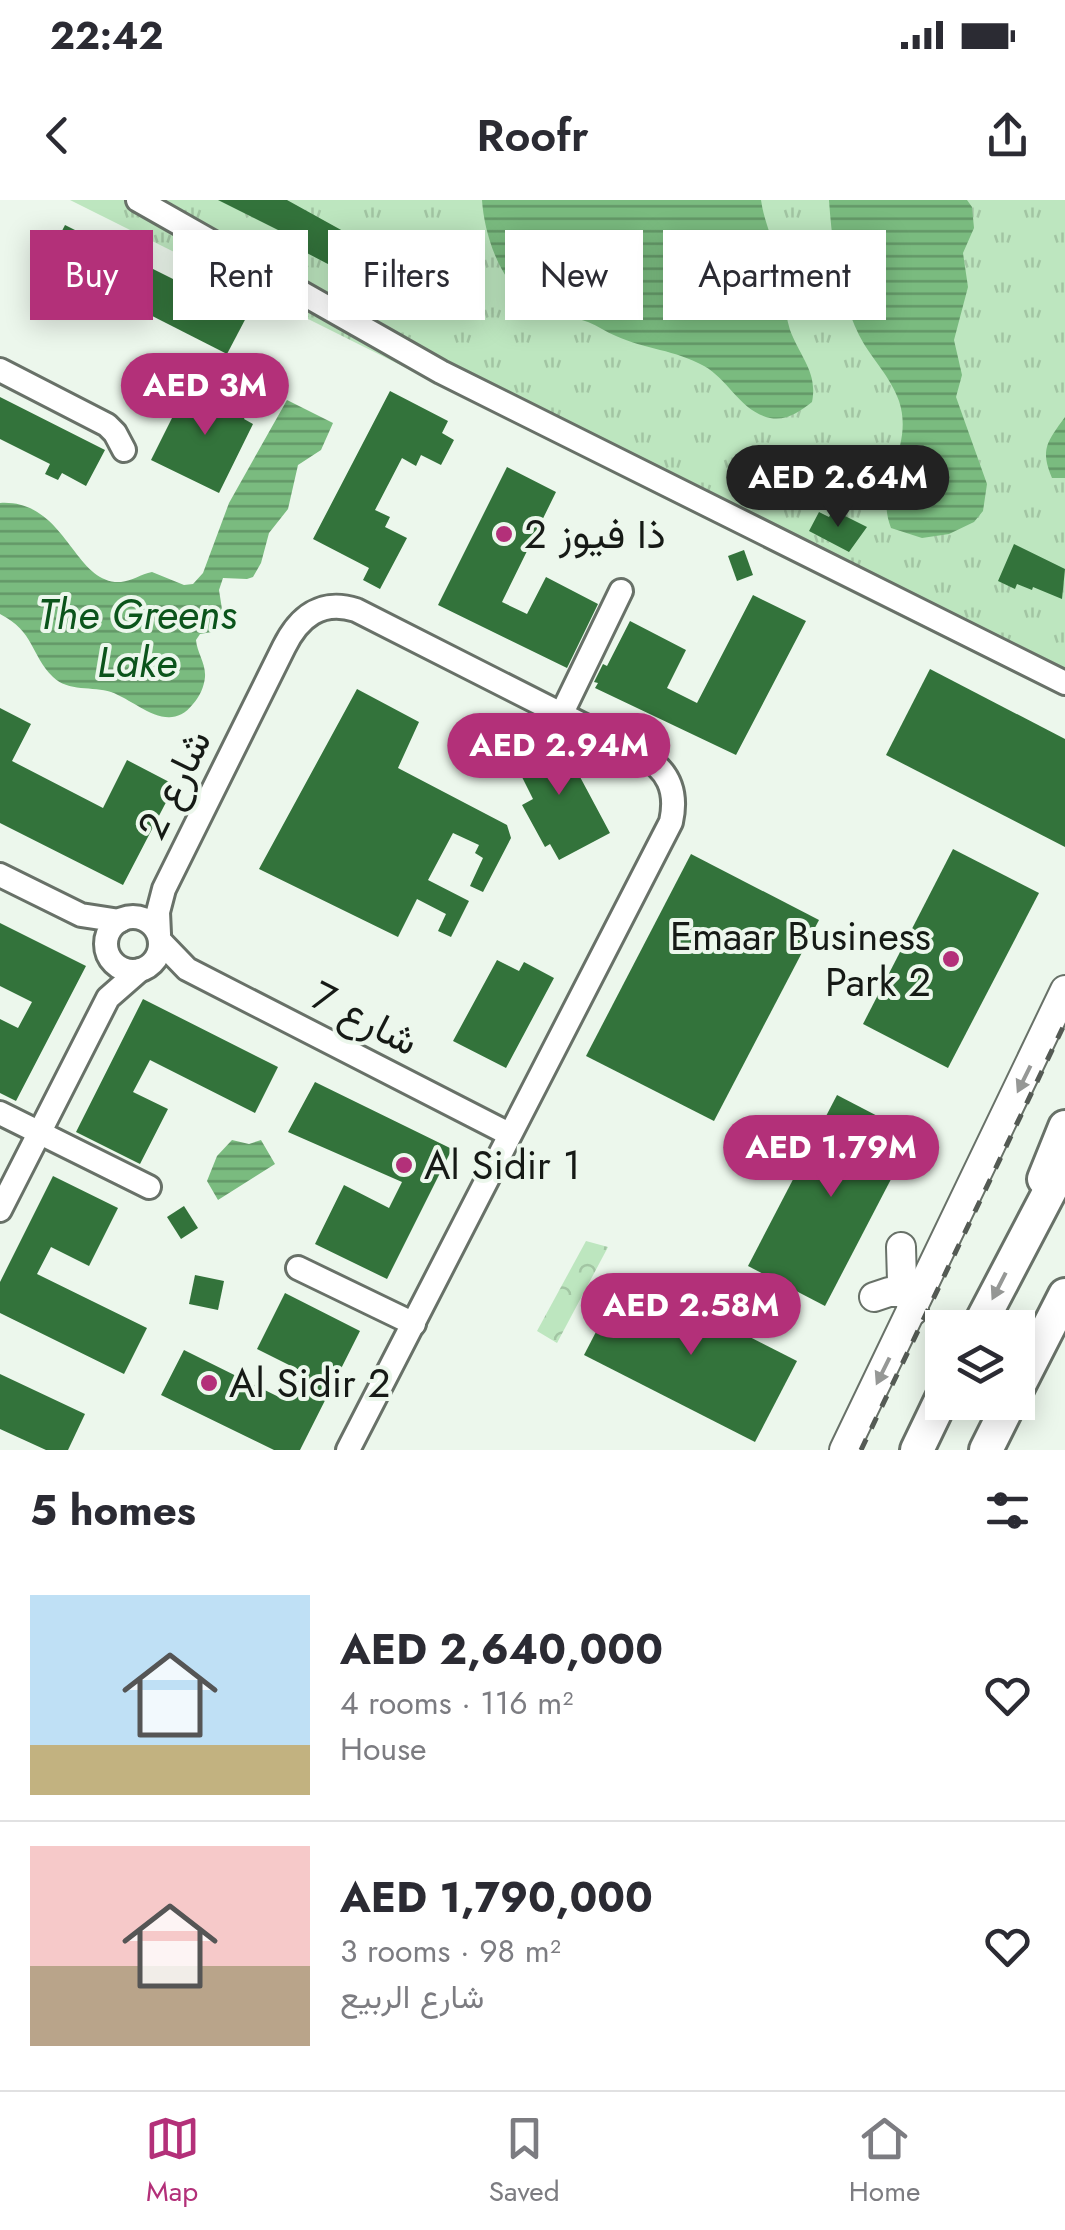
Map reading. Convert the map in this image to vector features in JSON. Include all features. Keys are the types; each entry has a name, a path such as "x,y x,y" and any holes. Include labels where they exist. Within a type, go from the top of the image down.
{"highway":[{"path":"1019,1244 1065,1127"},
{"path":"987,1310 1065,1162"},
{"path":"1035,1354 1065,1294"},
{"path":"917,1450 931,1420"},
{"path":"986,1450 1001,1420"}],"main road":[{"path":"844,1450 909,1301 1065,990"},
{"path":"901,1247 909,1301"},
{"path":"874,1296 889,1292 909,1301"}],"street":[{"path":"138,200 441,372 1065,683"},
{"path":"0,370 107,425 124,450"},
{"path":"348,1450 673,810 672,786 660,767 561,714 621,591"},
{"name":"شارع 2","path":"160,937 158,912 164,889 289,637 313,612 334,606 356,610 561,714"},
{"path":"0,875 80,915 146,920 160,937 158,954 108,998"},
{"name":"شارع 2","path":"124,919 164,889"},
{"path":"80,915 122,968 144,968"},
{"path":"0,1210 108,998 109,932 124,919"},
{"name":"شارع 7","path":"160,937 187,969 509,1134"},
{"name":"شارع 7","path":"144,968 187,969"},
{"path":"0,1113 149,1187"},
{"path":"298,1268 414,1324"}],"green space":[{"path":"70,200 1065,200 1065,697 308,319 308,230 173,230 173,251 153,241 153,230 130,230"},
{"path":"586,1241 608,1247 557,1343 537,1331"}],"water":[{"path":"482,200 761,200 768,230 663,230 663,320 788,320 810,373 812,402 782,418 770,418 751,409 713,372 693,361 581,320 643,320 643,230 505,230 505,274 486,226"},
{"path":"829,200 967,200 972,207 974,228 963,253 968,287 954,340 962,375 956,397 987,484 983,511 974,522 949,534 922,538 891,528 887,496 903,419 895,392 853,320 886,320 886,230 832,230"},
{"name":"The Greens Lake","path":"287,400 333,423 321,450 298,465 288,509 269,533 253,577 223,578 219,590 224,622 218,631 200,634 196,640 205,677 193,704 183,713 163,717 111,692 59,682 20,628 0,614 0,503 22,505 40,514 91,570 105,579 121,582 152,572 184,585 193,584 203,573 229,503"},
{"path":"1065,417 1065,478 1052,478 1046,460 1047,446"},
{"path":"232,1140 249,1144 261,1140 275,1164 218,1200 207,1181 217,1156"}],"building":[{"path":"218,200 287,200 341,230 328,230 328,264 308,254 308,230 278,230"},
{"path":"153,269 173,279 173,320 245,320 227,354 153,316"},
{"path":"204,383 250,406 244,419 253,424 219,493 151,460 183,396 195,401"},
{"path":"390,391 448,421 442,433 454,440 441,465 421,455 416,466 402,458 375,510 390,517 385,527 407,538 380,589 363,580 369,568 313,539"},
{"path":"0,397 105,450 86,486 62,473 58,480 45,474 50,464 0,439"},
{"name":"ذا فيوز 2","path":"507,467 556,492 502,602 527,614 546,577 598,604 567,668 438,605"},
{"path":"833,510 867,527 849,552 809,531 819,512 829,517"},
{"path":"1014,544 1065,569 1062,599 1033,587 1032,590 1017,584 1015,589 998,581"},
{"path":"744,550 753,575 737,581 728,556"},
{"path":"753,595 806,621 736,755 595,688 603,664 607,666 630,621 686,650 667,688 697,703"},
{"path":"930,669 1065,739 1065,847 886,755"},
{"path":"357,689 419,722 398,768 507,825 511,838 483,892 470,886 483,858 475,853 479,845 453,833 428,880 469,901 451,937 438,931 446,914 417,899 398,937 259,869"},
{"path":"0,708 31,724 12,761 103,808 127,760 175,785 123,885 0,823"},
{"path":"534,732 575,753 571,760 610,833 559,860 550,844 545,847 522,805 533,799 520,773 514,770"},
{"name":"Emaar Business Park 2","path":"953,849 1039,893 948,1068 863,1024"},
{"path":"691,854 819,920 714,1121 586,1056"},
{"path":"0,923 86,966 16,1101 0,1093 0,1019 18,1028 32,1002 0,986"},
{"path":"497,960 519,971 524,962 554,978 506,1068 453,1041"},
{"path":"143,999 278,1067 255,1113 150,1060 133,1092 168,1109 140,1164 76,1132"},
{"name":"Al Sidir 1","path":"315,1082 452,1149 387,1279 315,1244 344,1185 389,1208 402,1182 288,1132"},
{"path":"837,1095 914,1135 825,1306 748,1266"},
{"path":"53,1176 118,1208 89,1266 51,1247 37,1274 147,1328 124,1374 0,1313 0,1282"},
{"path":"184,1206 198,1228 181,1239 167,1217"},
{"path":"626,1274 797,1361 755,1442 584,1355"},
{"path":"195,1275 224,1281 218,1310 189,1304"},
{"name":"Al Sidir 2","path":"285,1293 360,1331 300,1450 274,1450 161,1395 184,1350 287,1401 303,1372 257,1349"},
{"path":"0,1374 85,1414 68,1450 46,1450 0,1429"}],"railway":[{"path":"861,1450 1065,1023"}],"place":[{"name":"ذا فيوز 2","path":"504,534"},
{"name":"Emaar Business Park 2","path":"951,959"},
{"name":"Al Sidir 1","path":"404,1165"},
{"name":"Al Sidir 2","path":"209,1383"}]}
